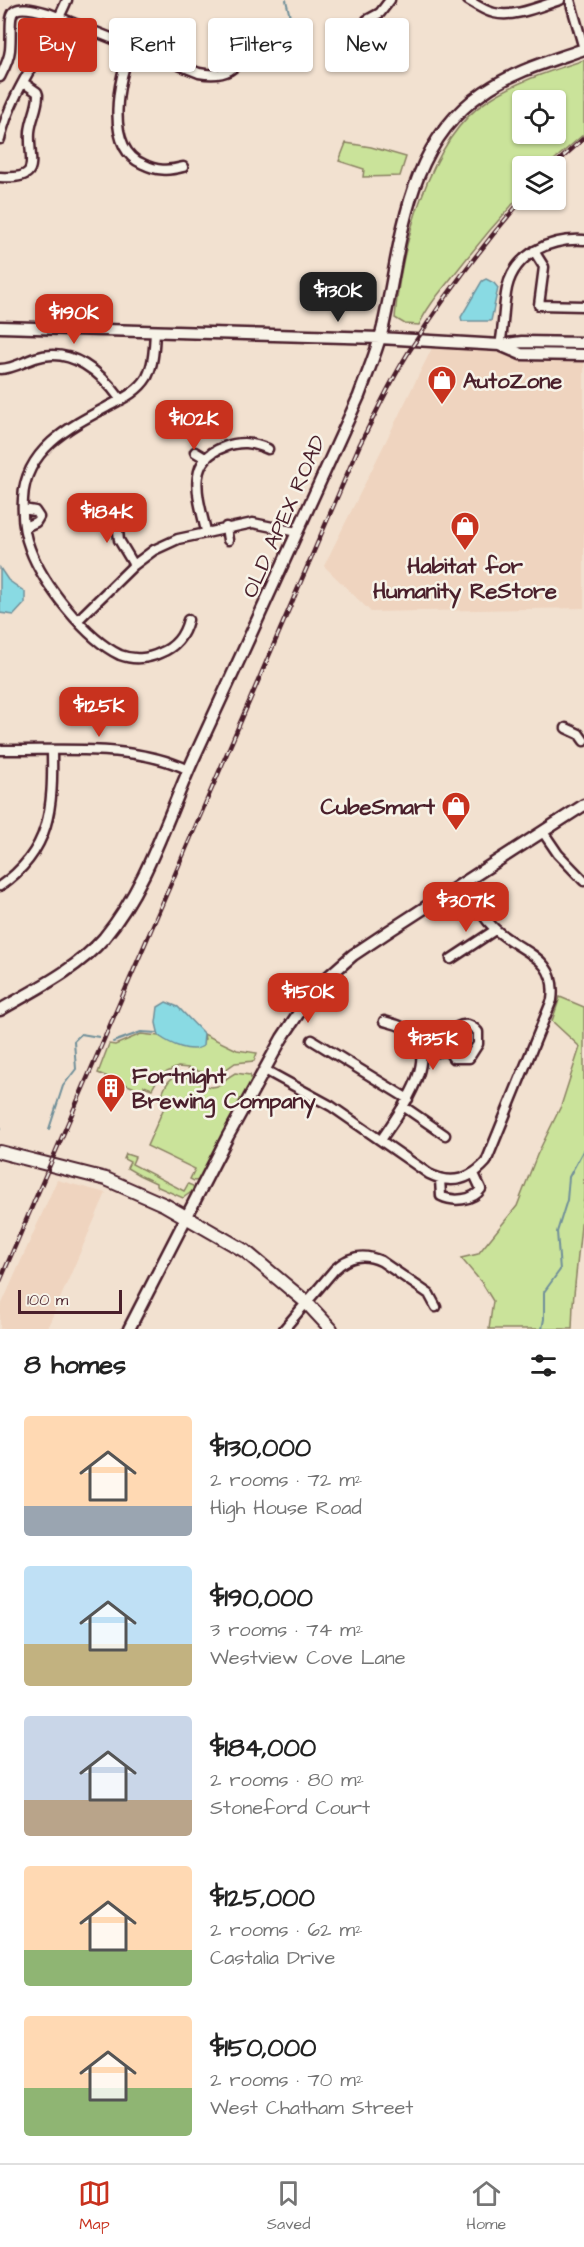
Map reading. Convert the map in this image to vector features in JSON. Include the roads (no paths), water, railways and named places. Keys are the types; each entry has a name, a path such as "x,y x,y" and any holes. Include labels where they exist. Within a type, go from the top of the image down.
{"main road":[{"name":"OLD APEX ROAD","path":"0,1010 67,971 85,957 110,929 141,879 359,396 380,338 398,243 410,195 435,141 464,108 492,87 520,72 584,49"},
{"path":"0,327 380,338 500,345 522,342 584,343"},
{"path":"500,345 521,354 584,355"},
{"path":"129,1329 228,1136 287,1030 328,977 353,955 584,805"},
{"path":"0,1152 106,1179 140,1193 187,1218 245,1251 306,1302 331,1329"}],"street":[{"path":"0,77 9,55 9,19 14,10 27,6 60,18 67,0"},
{"path":"371,18 380,13 390,0"},
{"path":"468,0 486,11 501,14 560,0"},
{"path":"570,0 584,49"},
{"path":"0,139 4,110 30,72"},
{"path":"122,72 119,87 120,137 125,149 138,162 165,171 183,167"},
{"path":"196,72 210,75 225,72"},
{"path":"0,177 22,176 32,166 30,132 38,95 24,83"},
{"path":"500,345 505,298 510,279 522,261 534,251 555,243 584,240"},
{"path":"534,251 544,267 539,305 584,306"},
{"path":"155,332 152,364 147,376 134,391 65,430 45,448 35,461 29,475 24,492 23,509 29,548 42,573 59,600 111,649 120,655 138,658 155,655 167,650 184,634 188,620"},
{"path":"0,369 13,367 43,356 73,358 85,364 110,386 121,400"},
{"path":"206,531 197,487 199,471 205,458 220,448 241,442 256,443 268,449"},
{"path":"195,452 205,458"},
{"path":"23,509 35,511 39,517 36,522 25,526"},
{"path":"116,511 119,540 134,565"},
{"path":"78,620 134,565 163,545 206,531 262,523 297,532"},
{"path":"226,527 228,540"},
{"path":"566,728 579,734 584,741"},
{"path":"0,750 136,753 159,758 189,770"},
{"path":"0,886 26,863 40,843 52,796 52,751"},
{"path":"543,832 558,854 584,881"},
{"path":"265,1070 331,1106 440,1179 459,1180 474,1174 486,1162 552,1000 553,990 552,979 543,962 495,930 463,882"},
{"path":"451,959 495,930"},
{"path":"381,1140 405,1103 420,1070 422,1055 416,1041 403,1027 384,1021"},
{"path":"467,1025 474,1027 478,1032 478,1044 469,1058 453,1058 448,1050 448,1040 457,1027 467,1025"},
{"path":"312,1040 405,1103 445,1135"},
{"path":"422,1055 448,1050"},
{"path":"440,1179 441,1196 453,1200 465,1199 474,1196 481,1189 474,1174"},
{"path":"284,1329 343,1262 355,1256 365,1256 381,1261 429,1294 436,1307"}],"water":[{"path":"486,279 498,288 491,321 462,321 461,317 482,281"},
{"path":"0,568 8,580 25,592 25,603 14,615 0,613"},
{"path":"166,1002 178,1007 204,1034 203,1046 187,1048 175,1045 159,1036 156,1023 158,1007"}],"waterway":[{"path":"286,0 290,17"},
{"path":"113,1042 141,1032 158,1033"},
{"path":"49,1129 63,1086 76,1069 74,1041 81,1034 99,1037"},
{"path":"542,1329 544,1292 560,1270 557,1232 567,1200 569,1177 584,1149"}],"railway":[{"path":"564,156 584,138"},
{"path":"0,1281 360,444 396,373 423,330 478,254 514,210"}],"place":[{"name":"AutoZone","path":"442,406"},
{"name":"Habitat for Humanity ReStore","path":"465,552"},
{"name":"CubeSmart","path":"456,832"},
{"name":"Fortnight Brewing Company","path":"111,1114"}]}
